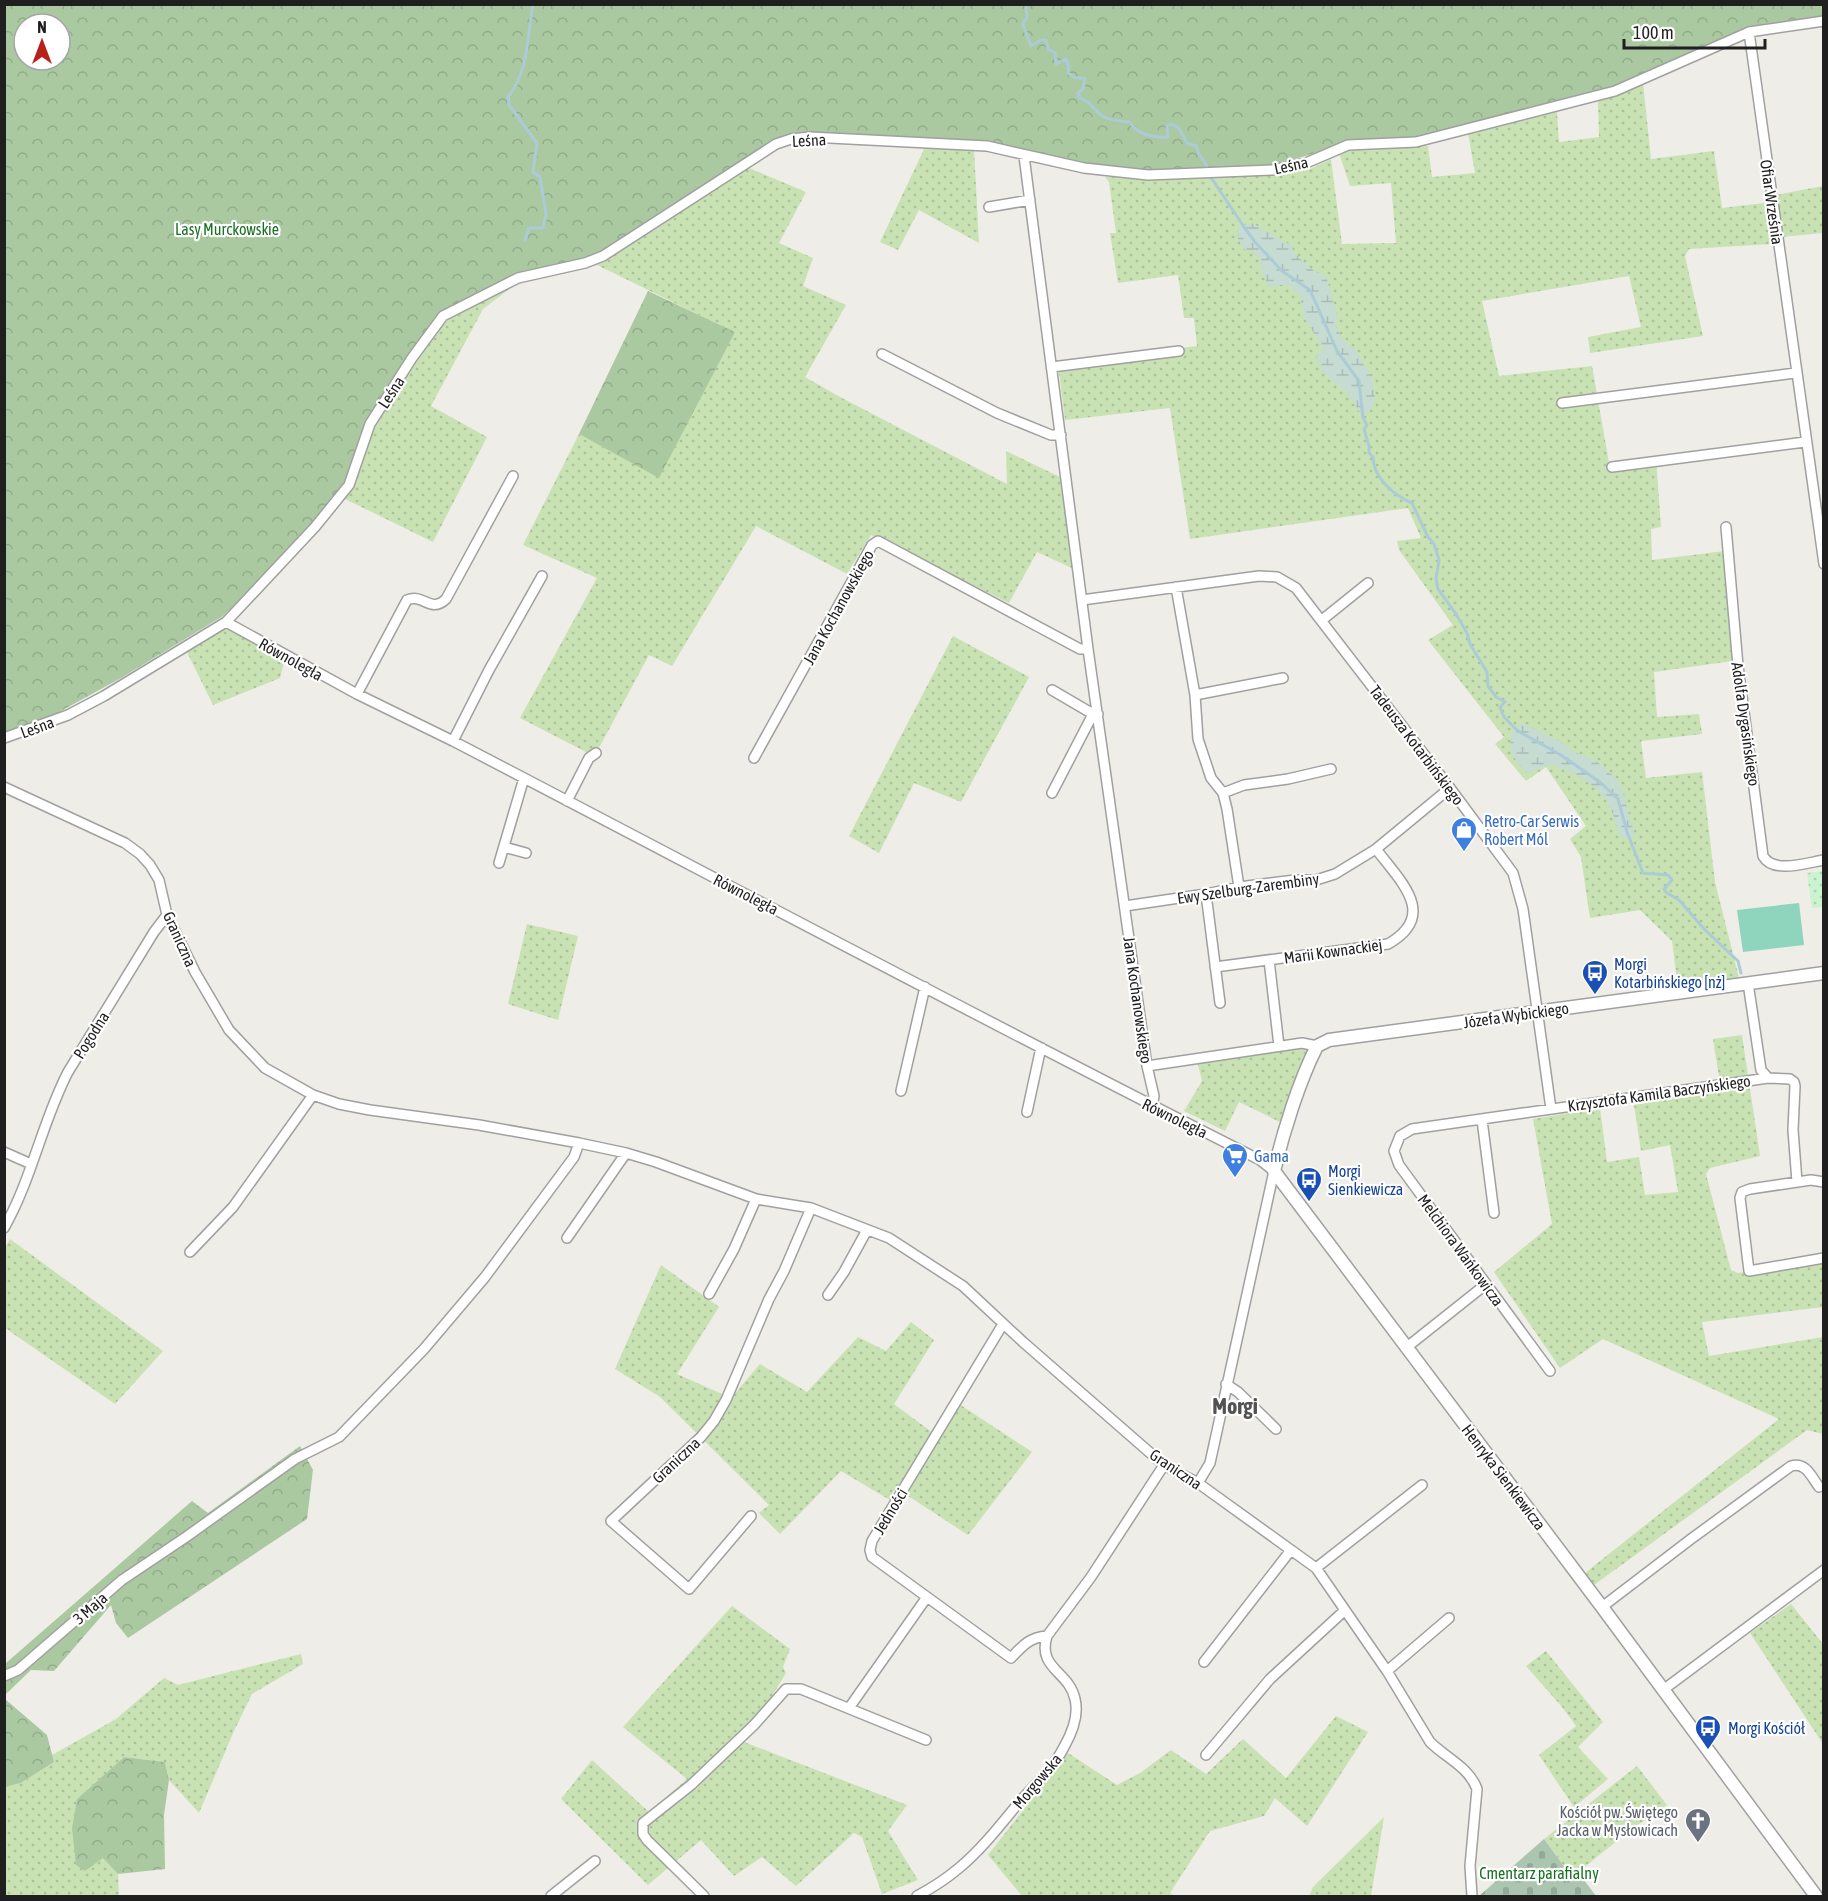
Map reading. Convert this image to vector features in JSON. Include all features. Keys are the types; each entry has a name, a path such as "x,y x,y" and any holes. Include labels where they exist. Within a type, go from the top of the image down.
{"street":[{"name":"Leśna","path":"4,738 68,715 104,696 226,622 315,527 349,485 370,424 412,358 443,316 518,278 585,263 603,256 776,144 791,139 810,137 987,146 1084,168 1148,175 1273,170 1306,163 1347,146 1416,142 1615,91 1749,32 1824,21"},
{"name":"Ofiar Września","path":"1749,32 1795,373 1824,564"},
{"name":"Jana Kochanowskiego","path":"1024,156 1095,714 1147,1066 1154,1096 1152,1107"},
{"path":"989,207 1030,201"},
{"path":"1052,367 1179,351"},
{"path":"882,354 998,413 1051,435 1061,435"},
{"path":"1562,403 1795,373"},
{"path":"1612,466 1805,442"},
{"path":"357,694 407,600 411,597 417,598 435,606 440,605 446,599 513,476"},
{"path":"1813,486 1824,484"},
{"name":"Adolfa Dygasińskiego","path":"1726,527 1738,666 1763,856 1766,861 1777,867 1824,861"},
{"name":"Jana Kochanowskiego","path":"754,758 872,545 878,541 1080,649 1088,649"},
{"path":"453,741 489,670 542,576"},
{"name":"Tadeusza Kotarbińskiego","path":"1082,600 1259,576 1277,577 1296,588 1508,864 1516,881 1523,909 1551,1109"},
{"path":"1322,620 1368,583"},
{"path":"1176,587 1195,695 1198,739 1211,778 1222,793 1227,809 1239,887"},
{"name":"Równoległa","path":"226,622 357,694 453,741 1152,1107 1260,1160 1274,1171"},
{"path":"1195,695 1283,678"},
{"path":"1052,690 1095,714 1052,793"},
{"path":"567,801 589,758 596,753"},
{"path":"1222,793 1244,785 1288,779 1331,769"},
{"path":"499,863 524,778"},
{"name":"Graniczna","path":"4,787 125,843 140,854 159,880 167,915 195,972 229,1030 265,1068 313,1095 359,1108 579,1143 626,1153 756,1199 811,1208 889,1238 963,1286 1164,1465 1198,1483 1316,1568 1387,1671 1430,1742 1463,1768 1473,1779 1477,1789 1470,1866 1472,1896"},
{"name":"Ewy Szelburg-Zarembiny","path":"1125,906 1239,887 1295,880 1316,880 1335,874 1376,849 1450,788"},
{"path":"504,846 526,853"},
{"name":"Marii Kownackiej","path":"1215,967 1388,944 1400,937 1407,930 1414,911 1413,901 1376,849"},
{"path":"1206,894 1220,1003"},
{"name":"Pogodna","path":"4,1228 22,1191 58,1090 154,932 167,915"},
{"name":"Marii Kownackiej","path":"1269,960 1279,1046"},
{"name":"Józefa Wybickiego","path":"1147,1066 1302,1043 1317,1046 1329,1040 1824,973"},
{"name":"Krzysztofa Kamila Baczyńskiego","path":"1748,983 1761,1070 1768,1078"},
{"path":"901,1091 925,987"},
{"path":"1198,1483 1210,1463 1280,1147 1317,1046"},
{"path":"1027,1112 1042,1048"},
{"name":"Krzysztofa Kamila Baczyńskiego","path":"1551,1109 1768,1078 1790,1079 1794,1082 1793,1130 1797,1182"},
{"path":"190,1252 233,1207 313,1095"},
{"name":"Melchiora Wańkowicza","path":"1550,1371 1399,1166 1394,1151 1400,1136 1412,1130 1551,1109"},
{"path":"1482,1120 1494,1213"},
{"name":"3 Maja","path":"4,1676 18,1670 122,1580 295,1459 339,1437 424,1349 485,1277 567,1166 579,1143"},
{"path":"4,1152 31,1164"},
{"path":"567,1239 626,1153"},
{"name":"Henryka Sienkiewicza","path":"1274,1171 1816,1896"},
{"path":"1824,1182 1811,1180 1742,1192 1740,1198 1749,1271 1824,1258"},
{"path":"709,1294 734,1248 756,1199"},
{"name":"Graniczna","path":"751,1516 689,1589 611,1521 701,1437 714,1421 726,1400 768,1299 784,1270 811,1208"},
{"path":"828,1295 844,1272 867,1230"},
{"path":"1407,1347 1485,1285"},
{"name":"Jedności","path":"927,1597 872,1557 870,1550 872,1541 1003,1324"},
{"path":"1226,1384 1238,1392 1276,1429"},
{"path":"1602,1607 1791,1466 1798,1464 1804,1466 1819,1487"},
{"path":"849,1708 927,1597 1011,1658 1027,1641 1047,1636 1091,1577 1164,1465"},
{"path":"1316,1568 1422,1485"},
{"path":"1204,1662 1291,1550"},
{"path":"1663,1690 1824,1570"},
{"path":"1206,1755 1270,1678 1344,1611"},
{"path":"1387,1671 1449,1618"},
{"name":"Morgowska","path":"917,1896 961,1867 1064,1749 1074,1726 1076,1699 1069,1683 1047,1660 1044,1647 1047,1636"},
{"path":"704,1896 647,1840 643,1834 643,1823 706,1770 754,1725 786,1689 801,1689 926,1740"},
{"path":"551,1896 595,1861"}],"green space":[{"name":"Lasy Murckowskie","path":"5,5 1823,5 1823,17 1749,28 1614,88 1417,139 1347,143 1273,166 1152,172 1087,166 988,143 792,136 600,254 516,276 438,315 372,412 347,483 298,540 223,616 121,678 50,717 5,735"},
{"path":"1643,82 1651,159 1714,151 1722,208 1764,203 1769,196 1775,237 1771,244 1689,249 1685,256 1703,336 1590,353 1588,337 1641,327 1629,276 1482,301 1499,376 1592,366 1609,463 1656,458 1661,527 1651,529 1652,560 1733,550 1740,660 1654,672 1657,717 1699,714 1702,734 1641,741 1646,778 1702,772 1715,882 1739,978 1678,987 1672,941 1640,910 1590,918 1581,857 1570,839 1586,826 1546,767 1526,781 1495,744 1504,737 1428,640 1453,625 1399,550 1397,541 1421,538 1408,508 1190,539 1170,408 1065,420 1058,363 1197,346 1194,318 1184,318 1178,275 1118,283 1110,233 1116,233 1109,182 1105,177 1308,170 1331,159 1342,244 1396,243 1391,183 1350,186 1339,153 1349,149 1428,146 1432,177 1475,173 1468,133 1557,112 1559,142 1599,137 1598,100"},
{"path":"927,143 974,149 979,243 919,210 898,250 880,242"},
{"path":"749,168 806,192 779,243 813,258 803,286 846,305 805,377 1007,484 1006,451 1062,478 1074,569 1037,552 1009,603 871,535 847,574 756,526 672,666 649,655 600,746 590,754 520,718 597,578 523,545 579,434 659,477 734,332 595,264"},
{"path":"1823,186 1823,233 1782,237 1776,195"},
{"path":"1252,223 1291,245 1295,254 1314,271 1326,276 1338,317 1335,325 1344,342 1355,349 1372,377 1375,399 1369,413 1360,413 1347,392 1322,372 1316,357 1323,349 1304,317 1300,295 1287,284 1269,287 1258,257 1253,252 1245,250 1238,239 1238,226"},
{"path":"516,284 483,309 431,406 487,437 433,542 343,498 374,427 441,324"},
{"path":"648,291 735,332 659,478 579,434"},
{"path":"229,626 285,659 280,678 213,705 186,650"},
{"path":"953,636 1029,677 961,802 914,783 879,853 849,836"},
{"path":"1523,723 1561,742 1570,750 1596,761 1617,779 1635,836 1622,839 1605,799 1585,781 1552,764 1528,773 1523,768 1512,754 1510,744 1512,731"},
{"path":"1823,871 1823,907 1812,908 1807,873"},
{"path":"1799,903 1804,945 1743,952 1737,910"},
{"path":"527,924 578,936 558,1020 508,1004"},
{"path":"1742,1035 1760,1156 1710,1168 1706,1174 1731,1270 1738,1273 1823,1261 1823,1307 1702,1322 1709,1356 1823,1337 1823,1434 1807,1430 1594,1585 1585,1573 1779,1419 1603,1339 1560,1368 1494,1272 1552,1224 1533,1119 1600,1108 1607,1162 1639,1157 1645,1195 1678,1192 1670,1145 1641,1151 1634,1105 1714,1083 1719,1077 1713,1039"},
{"path":"1304,1046 1309,1052 1282,1123 1239,1102 1225,1131 1184,1111 1202,1081 1197,1061"},
{"path":"10,1239 163,1351 115,1404 5,1328 5,1248"},
{"path":"661,1265 719,1307 677,1374 731,1398 760,1364 807,1392 858,1337 886,1351 911,1322 934,1340 894,1404 933,1433 953,1400 1032,1452 968,1535 899,1490 893,1491 890,1500 841,1471 780,1534 759,1513 769,1505 660,1397 615,1369"},
{"path":"300,1446 313,1470 307,1519 128,1638 116,1623 111,1605 54,1671 31,1670 5,1695 6,1663 192,1501 208,1513"},
{"path":"1791,1604 1823,1644 1823,1744 1750,1633"},
{"path":"732,1606 790,1649 783,1667 786,1673 744,1742 907,1805 888,1831 918,1880 882,1894 862,1837 854,1833 796,1886 762,1857 734,1876 701,1840 648,1885 561,1799 592,1760 649,1812 687,1779 623,1727"},
{"path":"1546,1651 1603,1722 1578,1747 1608,1779 1574,1807 1539,1755 1576,1726 1526,1666"},
{"path":"301,1654 303,1664 252,1694 199,1813 169,1780 165,1762 124,1757 77,1799 103,1857 118,1874 119,1896 5,1896 5,1787 21,1783 54,1762 52,1755 116,1719 164,1678 178,1685"},
{"path":"5,1699 47,1735 54,1762 21,1783 5,1787"},
{"path":"1336,1716 1368,1732 1307,1826 1275,1798 1264,1816 1210,1831 1170,1893 1174,1896 1022,1896 988,1855 1068,1753 1117,1785 1140,1773 1171,1750 1206,1774 1243,1739 1286,1778"},
{"path":"124,1757 165,1762 169,1780 164,1815 165,1869 118,1874 103,1858 85,1871 76,1865 72,1828 77,1799"},
{"path":"1637,1766 1667,1805 1633,1828 1572,1877 1544,1839"},
{"path":"1384,1817 1371,1896 1309,1896 1313,1887"},
{"name":"Cmentarz parafialny","path":"1544,1839 1571,1876 1578,1872 1596,1896 1479,1896"}],"waterway":[{"path":"525,240 529,228 543,228 546,214 540,177 533,172 537,143 509,105 508,97 524,65 533,4"},
{"path":"1026,4 1027,18 1023,25 1031,46 1041,40 1046,40 1048,49 1055,53 1056,64 1066,59 1069,67 1068,73 1076,78 1085,78 1083,89 1078,93 1080,98 1104,117 1130,122 1146,135 1168,137 1167,126 1171,124 1178,127 1187,143 1196,146 1208,168"},
{"path":"1212,179 1255,242 1282,271 1310,290 1337,351 1359,381 1363,418 1367,425 1364,429 1369,453 1373,457 1377,472 1392,491 1412,503 1428,537 1434,544 1439,560 1436,579 1438,589 1467,633 1470,644 1487,672 1488,686 1496,697 1505,702 1500,707 1504,717 1518,731 1561,755 1601,783 1618,799 1627,832 1643,873 1668,875 1672,880 1664,889 1679,900 1705,930 1738,961 1741,973"}],"place":[{"name":"Retro-Car Serwis Robert Mól","path":"1464,853"},
{"name":"Morgi Kotarbińskiego [nż]","path":"1595,996"},
{"name":"Gama","path":"1235,1179"},
{"name":"Morgi Sienkiewicza","path":"1309,1203"},
{"name":"Morgi Kościół","path":"1708,1751"},
{"name":"Kościół pw. Świętego Jacka w Mysłowicach","path":"1698,1844"}],"district":[{"name":"Morgi","path":"1235,1406"}]}
